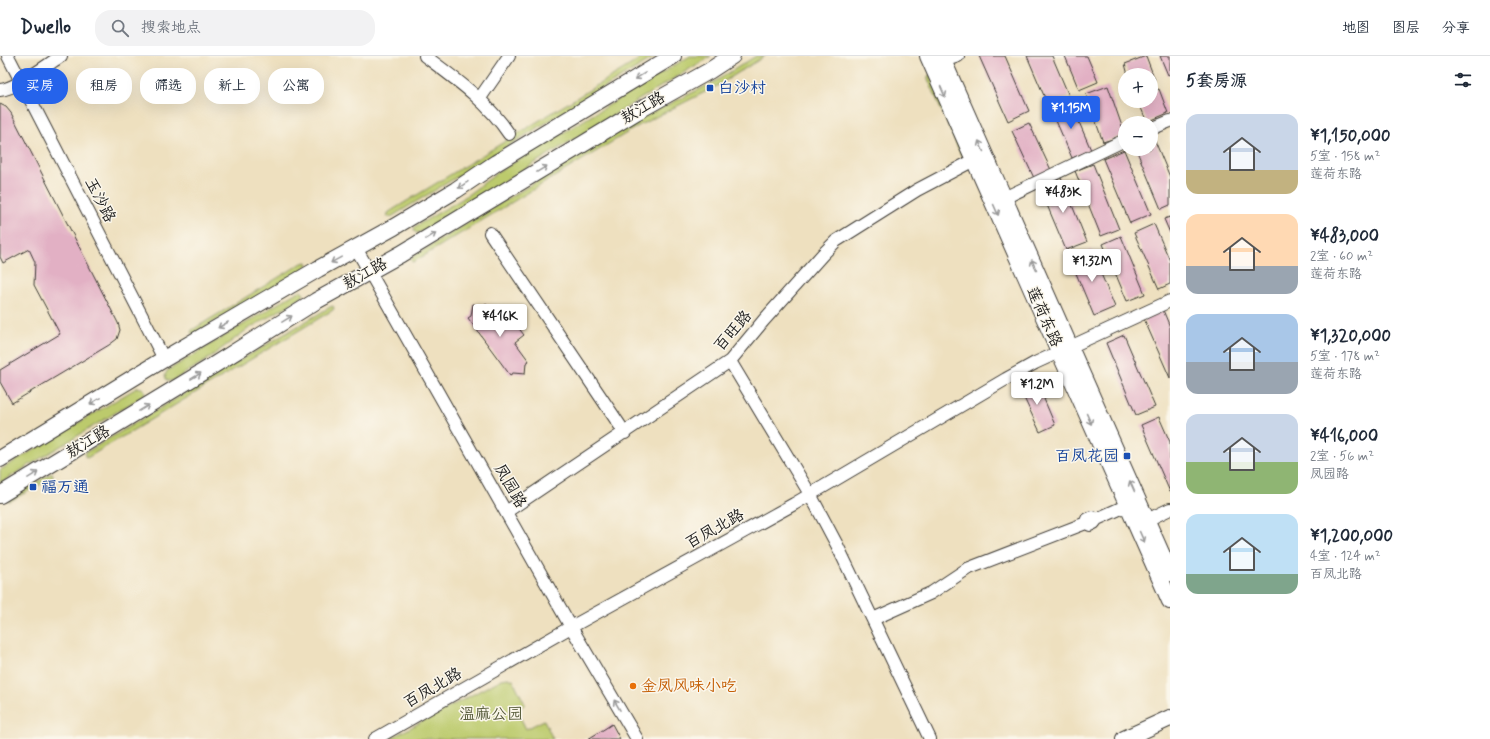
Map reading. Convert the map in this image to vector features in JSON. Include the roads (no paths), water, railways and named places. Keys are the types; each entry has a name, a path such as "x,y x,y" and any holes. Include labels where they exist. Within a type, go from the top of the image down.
{"main road":[{"name":"敖江路","path":"0,459 164,359 401,223 456,190 496,163 674,56"},
{"name":"敖江路","path":"0,495 316,301 415,245 732,56"},
{"name":"莲荷东路","path":"928,56 974,160 1147,520 1170,573"},
{"name":"莲荷东路","path":"947,58 1128,505 1170,601"},
{"path":"401,223 415,245"},
{"path":"303,278 316,301"},
{"path":"1124,739 1170,718"}],"street":[{"name":"玉沙路","path":"8,56 14,68"},
{"path":"43,68 61,56"},
{"path":"425,56 480,98 509,134"},
{"path":"480,98 509,56"},
{"path":"0,90 6,90 12,87"},
{"name":"玉沙路","path":"32,104 164,359"},
{"path":"1158,126 1170,121"},
{"path":"1004,198 1118,143"},
{"name":"百旺路","path":"506,512 730,362 764,320 836,241 917,190 974,160"},
{"path":"490,233 625,433"},
{"name":"凤园路","path":"356,248 571,627 637,739"},
{"name":"百凤北路","path":"375,739 571,627 810,494 1035,363 1170,302"},
{"path":"730,362 810,494 837,545 930,739"},
{"path":"873,619 931,593 967,570 1128,505"},
{"path":"1147,520 1170,509"}],"place":[{"name":"白沙村","path":"710,88"},
{"name":"百凤花园","path":"1127,456"},
{"name":"福万通","path":"33,487"},
{"name":"金凤风味小吃","path":"633,686"}],"park label":[{"name":"温麻公园","path":"491,714"}]}
